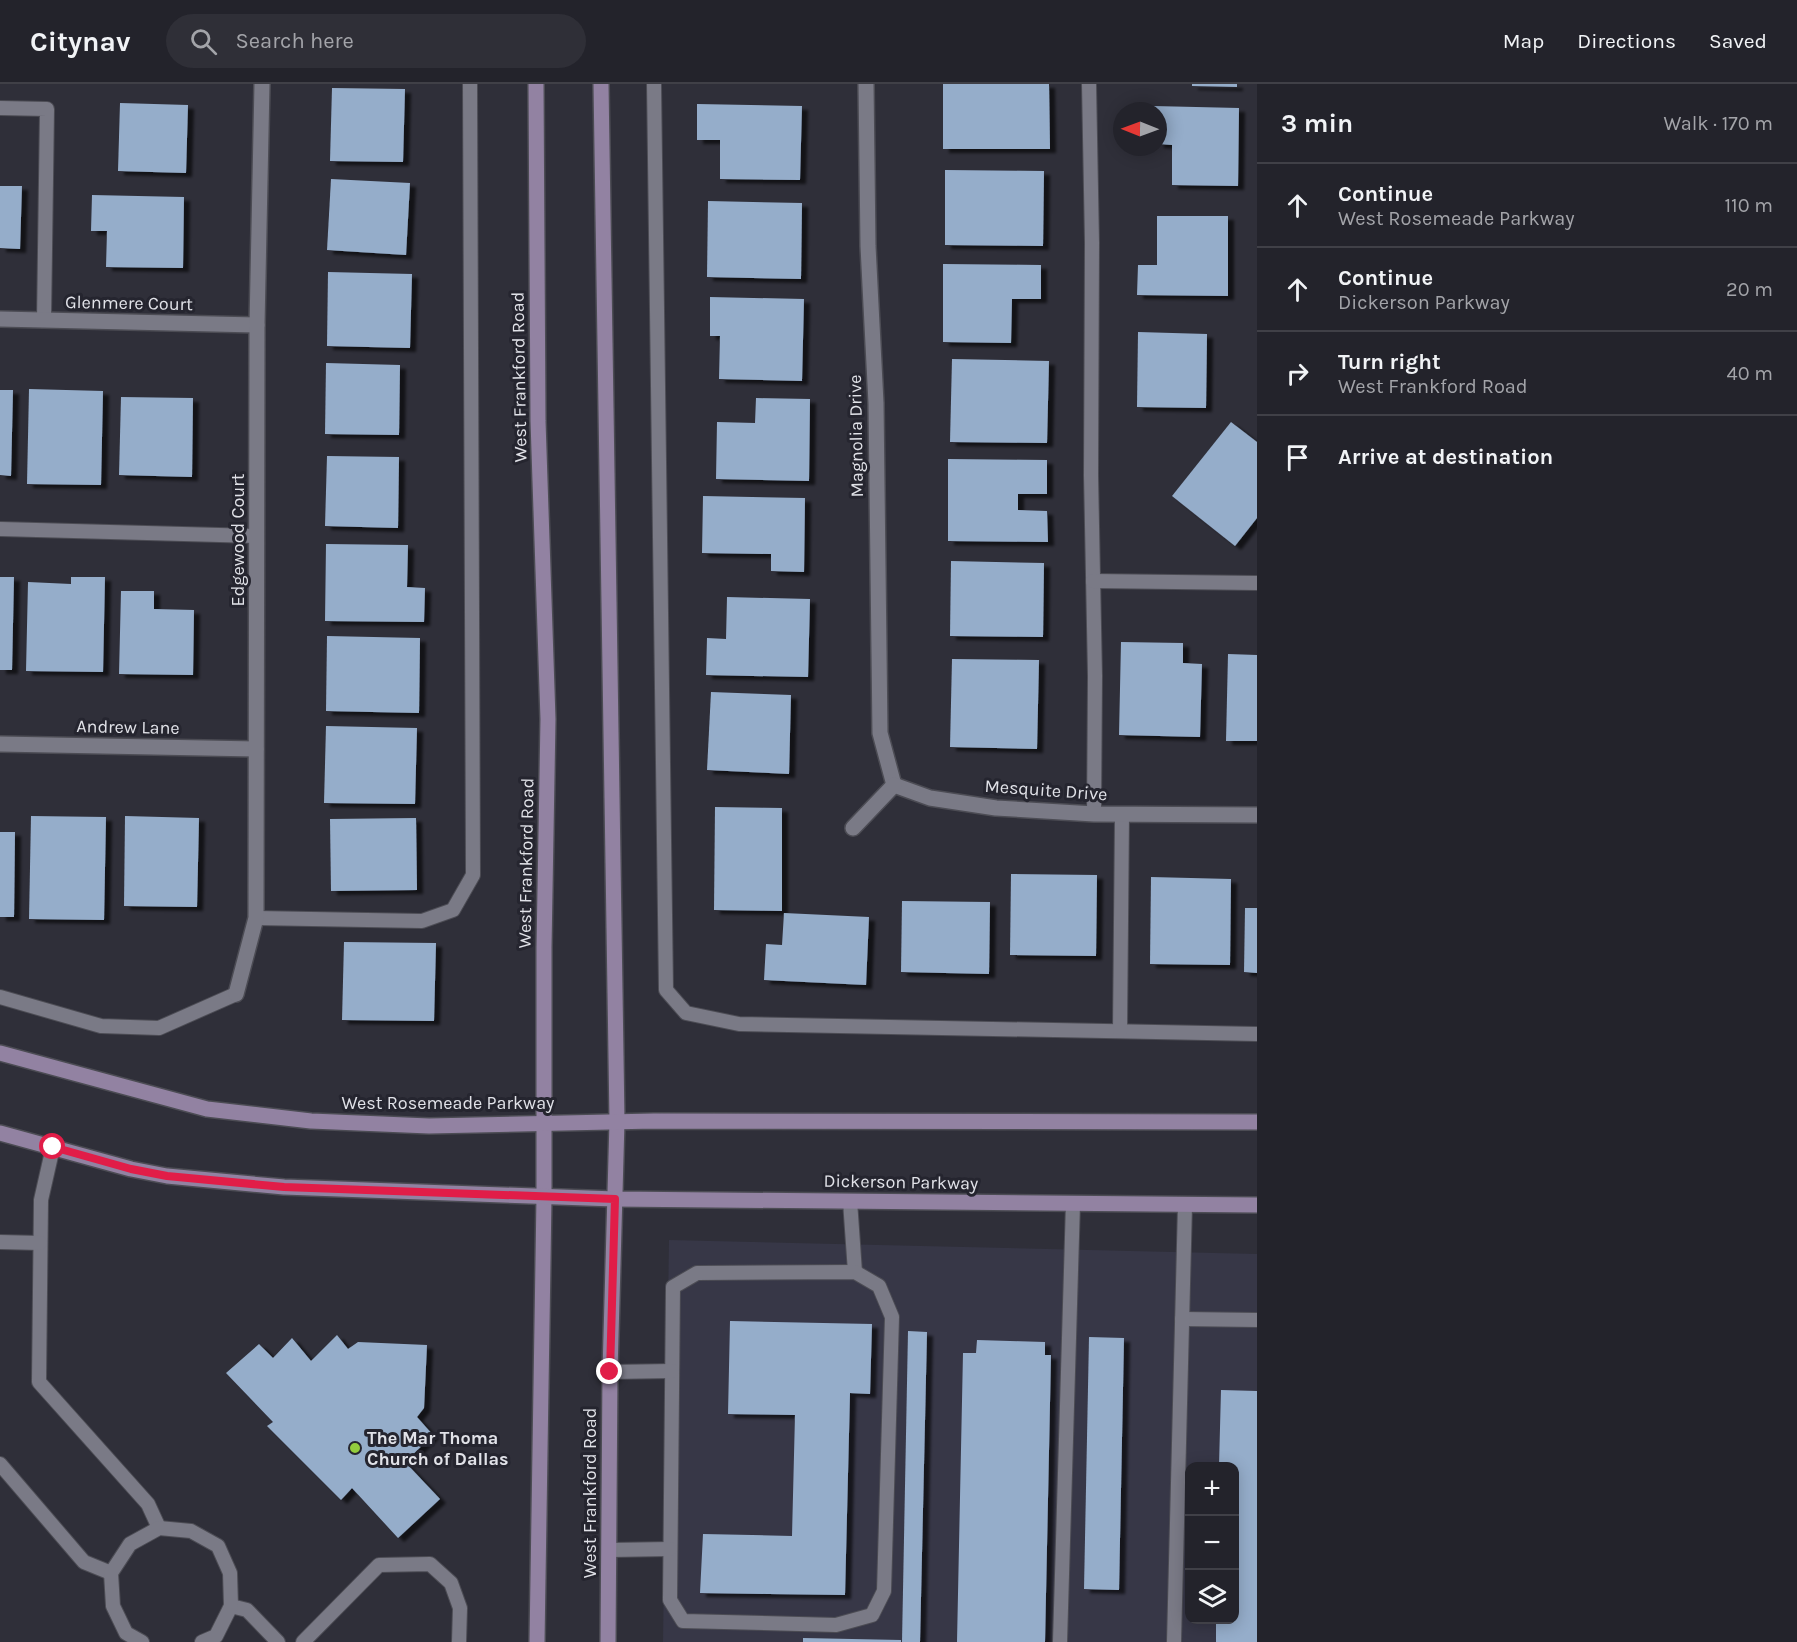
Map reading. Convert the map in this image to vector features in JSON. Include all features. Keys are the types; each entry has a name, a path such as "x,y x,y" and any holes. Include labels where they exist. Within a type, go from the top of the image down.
{"main road":[{"name":"West Frankford Road","path":"536,84 537,421 548,718 544,947 545,1122 537,1642"},
{"name":"West Frankford Road","path":"601,84 617,1121 610,1372 608,1642"},
{"name":"West Rosemeade Parkway","path":"0,1053 207,1109 311,1121 429,1126 617,1121"},
{"path":"617,1121 1257,1122"},
{"path":"0,1133 131,1169 190,1178 284,1187 544,1197"},
{"name":"Dickerson Parkway","path":"544,1197 1257,1205"}],"street":[{"name":"Edgewood Court","path":"236,994 256,918 257,325 262,84"},
{"name":"Magnolia Drive","path":"866,84 868,246 876,403 880,733 894,785"},
{"name":"Glenmere Court","path":"0,319 257,325"},
{"name":"Andrew Lane","path":"0,744 256,749"},
{"name":"Mesquite Drive","path":"894,785 930,798 985,807 1094,814 1257,815"},
{"path":"853,828 894,785"}],"lane":[{"path":"256,918 422,921 453,910 473,874 470,84"},
{"path":"654,84 666,990 686,1013 739,1024 1257,1034"},
{"path":"1089,84 1092,243 1091,475 1095,676 1094,814"},
{"path":"0,108 47,109 44,320"},
{"path":"0,529 257,536"},
{"path":"1093,581 1257,583"},
{"path":"1120,1032 1122,814"},
{"path":"0,998 101,1026 159,1028 236,994"},
{"path":"53,1147 41,1200 39,1382 148,1504 159,1527"},
{"path":"850,1201 855,1272"},
{"path":"1060,1642 1072,1203"},
{"path":"1174,1642 1185,1204"},
{"path":"0,1242 40,1243"},
{"path":"855,1272 879,1286 892,1317 884,1591 872,1614 836,1625 683,1621 670,1600 672,1371 673,1287 696,1273 855,1272"},
{"path":"1182,1319 1257,1320"},
{"path":"610,1372 672,1371"},
{"path":"0,1464 84,1562 111,1573"},
{"path":"142,1642 126,1632 113,1606 111,1573 130,1544 159,1527 191,1531 218,1546 230,1573 231,1606 216,1636 202,1642"},
{"path":"609,1550 670,1548"},
{"path":"303,1642 380,1565 430,1564 451,1583 459,1608 459,1642"},
{"path":"231,1606 247,1610 278,1642"}],"shaded area":[{"path":"669,1240 1257,1254 1257,1642 663,1642"}],"building":[{"path":"943,84 1049,84 1050,149 943,149"},
{"path":"1192,84 1237,84 1237,87 1192,86"},
{"path":"332,88 405,89 403,162 330,161"},
{"path":"120,103 188,105 186,173 118,171"},
{"path":"697,104 802,106 800,180 720,179 720,140 697,140"},
{"path":"1167,106 1239,108 1238,186 1172,185 1172,145 1167,145"},
{"path":"945,170 1044,171 1043,246 945,245"},
{"path":"331,179 410,183 406,255 327,250"},
{"path":"0,186 22,186 20,249 0,248"},
{"path":"92,195 184,197 183,268 106,267 107,231 91,231"},
{"path":"708,201 802,203 801,279 707,277"},
{"path":"1157,216 1228,216 1228,296 1137,295 1138,265 1157,265"},
{"path":"943,264 1041,265 1041,299 1012,299 1011,343 943,342"},
{"path":"328,272 412,274 410,348 327,346"},
{"path":"710,297 804,299 802,381 719,379 720,336 710,336"},
{"path":"1138,332 1207,334 1206,408 1137,407"},
{"path":"952,359 1049,361 1047,443 950,442"},
{"path":"326,363 400,365 399,435 325,434"},
{"path":"29,389 103,391 101,485 27,484"},
{"path":"0,390 13,390 11,476 0,475"},
{"path":"121,397 193,398 192,477 119,475"},
{"path":"756,398 810,399 809,481 716,479 717,422 755,423"},
{"path":"1231,422 1257,442 1257,518 1235,546 1172,496"},
{"path":"327,456 399,457 398,528 325,526"},
{"path":"948,459 1047,460 1047,494 1018,494 1018,510 1047,511 1048,542 948,541"},
{"path":"703,496 805,498 804,572 771,571 771,554 702,553"},
{"path":"326,544 408,545 407,587 425,588 424,622 325,621"},
{"path":"951,561 1044,563 1043,637 950,636"},
{"path":"0,577 14,577 12,670 0,670"},
{"path":"71,577 105,577 103,672 26,671 28,582 71,584"},
{"path":"121,591 154,591 154,609 194,610 193,675 119,674"},
{"path":"727,597 810,599 808,677 706,675 707,638 726,639"},
{"path":"327,636 420,638 419,713 326,711"},
{"path":"1121,642 1183,643 1183,663 1202,664 1200,737 1119,735"},
{"path":"1228,654 1257,655 1257,741 1226,741"},
{"path":"952,659 1039,660 1037,749 950,747"},
{"path":"711,692 791,695 789,774 707,770"},
{"path":"326,726 417,728 415,804 324,803"},
{"path":"715,807 782,808 782,911 714,910"},
{"path":"31,816 106,817 104,920 29,919"},
{"path":"125,816 199,818 197,907 124,906"},
{"path":"416,818 417,890 331,891 330,819"},
{"path":"0,832 15,832 14,917 0,917"},
{"path":"1011,874 1097,875 1096,956 1010,955"},
{"path":"1151,877 1231,879 1230,965 1150,964"},
{"path":"902,901 990,902 989,974 901,972"},
{"path":"1245,908 1257,908 1257,973 1244,972"},
{"path":"784,913 869,917 866,985 764,980 766,944 782,945"},
{"path":"344,942 436,943 434,1021 342,1020"},
{"path":"730,1321 872,1324 870,1394 850,1393 845,1595 700,1593 703,1534 792,1536 795,1415 728,1414"},
{"path":"908,1331 927,1332 920,1642 902,1642"},
{"name":"The Mar Thoma Church of Dallas","path":"337,1335 348,1349 358,1342 427,1345 424,1408 417,1417 433,1435 405,1462 440,1499 398,1538 352,1488 341,1500 267,1426 273,1422 226,1373 259,1344 273,1358 292,1338 311,1361"},
{"path":"1089,1337 1124,1338 1119,1590 1084,1589"},
{"path":"977,1340 1045,1342 1045,1355 1051,1355 1045,1642 957,1642 963,1353 976,1353"},
{"path":"1221,1390 1257,1391 1257,1642 1216,1642 1216,1624 1239,1624 1239,1462 1219,1462"},
{"path":"803,1638 901,1640 901,1642 803,1642"}],"place":[{"name":"The Mar Thoma Church of Dallas","path":"355,1448"}],"route":[{"path":"53,1147 131,1169 167,1176 284,1187 615,1199 610,1372"}]}
